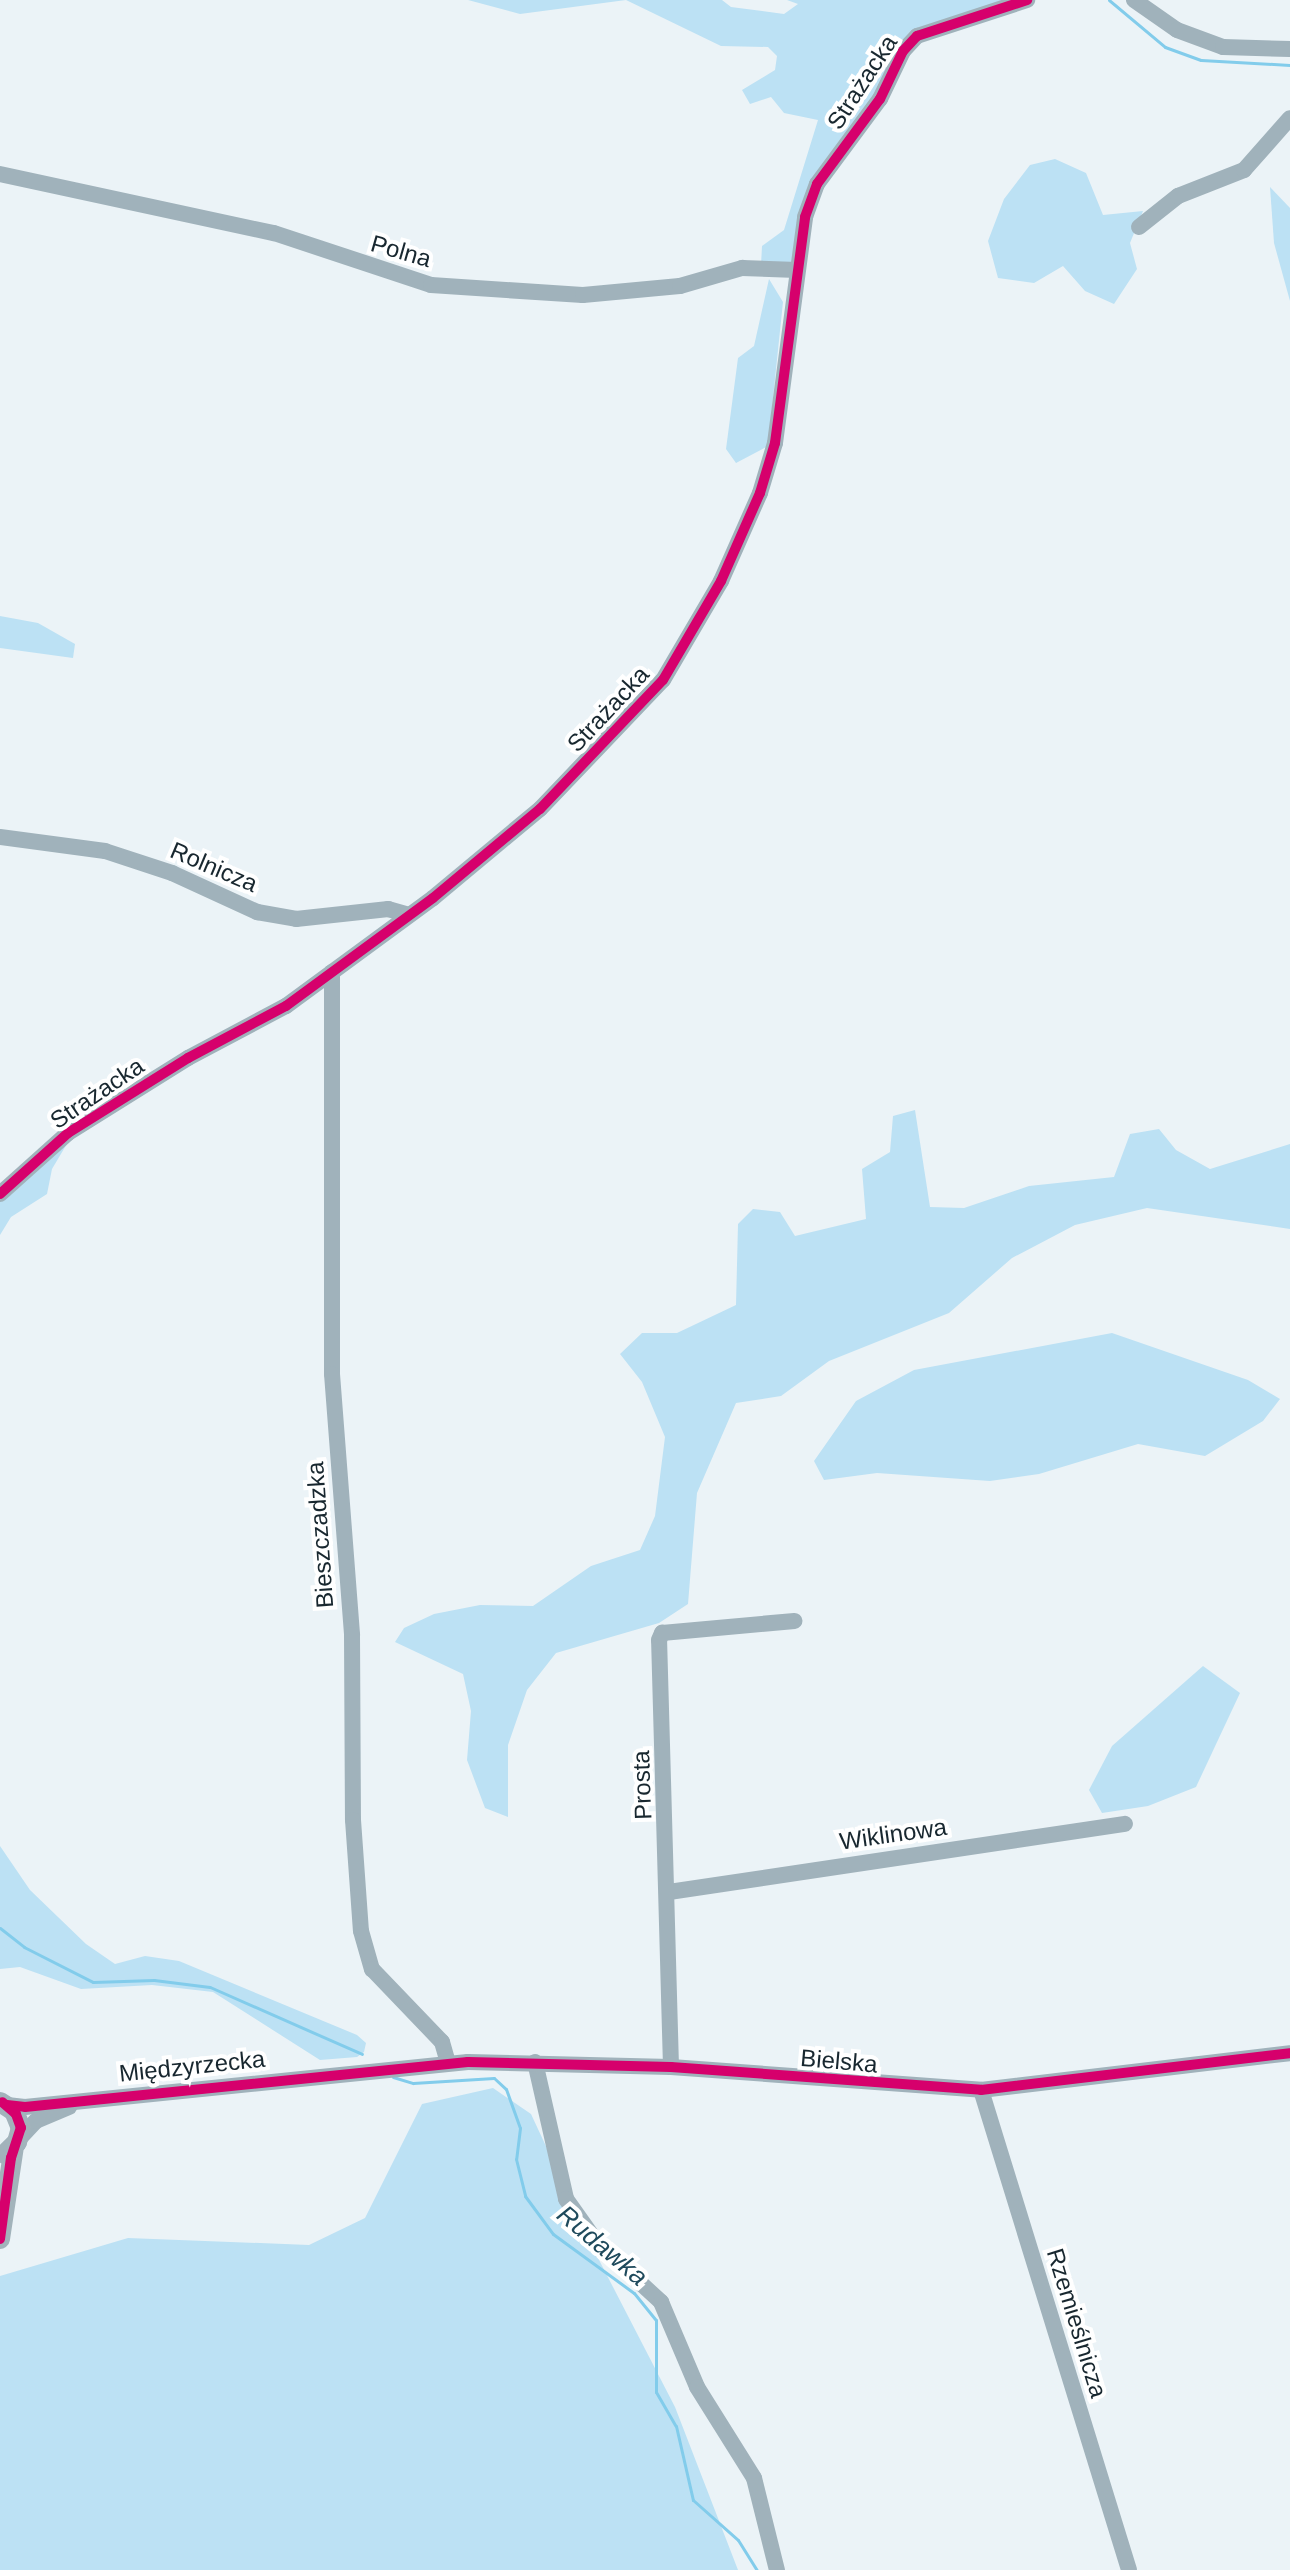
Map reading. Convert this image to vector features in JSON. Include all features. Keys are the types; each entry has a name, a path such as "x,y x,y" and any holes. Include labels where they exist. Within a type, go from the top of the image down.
{"main road":[{"path":"1,2222 11,2147 20,2121 4,2103"}],"street":[{"name":"Strażacka","path":"0,1194 68,1133 188,1058 286,1006 409,915 540,809 681,658 737,543 775,443 805,217 817,184 880,99 903,51 917,36 947,22 1027,0"},
{"path":"1134,0 1177,30 1223,47 1290,49"},
{"path":"1139,227 1178,196 1244,170 1290,118"},
{"name":"Polna","path":"0,174 274,233 431,285 583,295 680,286 742,268 797,270"},
{"name":"Rolnicza","path":"0,837 105,851 172,873 257,912 296,919 388,909 409,915"},
{"name":"Bieszczadzka","path":"332,972 332,1374 352,1635 353,1820 361,1931 372,1969 442,2042 448,2063"},
{"name":"Prosta","path":"671,2067 669,1892 659,1640 662,1633 794,1621"},
{"name":"Wiklinowa","path":"669,1892 1125,1824"},
{"name":"Bielska","path":"382,2067 535,2062 671,2067 981,2090 1290,2053"},
{"path":"535,2062 566,2199 598,2244 661,2302 697,2387 754,2478 777,2570"},
{"name":"Międzyrzecka","path":"4,2103 25,2107 382,2067"},
{"name":"Rzemieślnicza","path":"981,2090 1129,2570"},
{"name":"Międzyrzecka","path":"11,2147 36,2121 93,2097"}],"shaded area":[{"path":"468,0 626,0 520,14"},
{"path":"626,0 722,0 731,7 784,14 798,4 787,0 1013,0 914,32 875,99 835,151 793,261 782,268 761,265 762,246 784,230 818,120 784,113 771,97 750,104 742,90 775,70 777,56 768,47 721,46"},
{"path":"1055,159 1086,173 1103,215 1143,211 1130,243 1137,269 1114,304 1085,291 1063,266 1034,283 998,278 988,241 1004,199 1030,165"},
{"path":"1270,187 1290,208 1290,301 1274,243"},
{"path":"769,279 783,302 768,446 736,463 726,449 738,358 754,346"},
{"path":"0,616 38,623 75,644 73,658 0,648"},
{"path":"915,1110 930,1207 964,1208 1029,1186 1114,1177 1130,1134 1159,1129 1176,1150 1210,1169 1290,1144 1290,1229 1147,1208 1075,1225 1012,1258 949,1313 829,1361 781,1396 736,1403 697,1493 688,1604 659,1623 556,1653 527,1690 508,1745 508,1817 485,1808 467,1760 471,1711 463,1674 395,1642 404,1628 434,1614 480,1605 533,1606 591,1566 640,1550 655,1516 665,1437 642,1382 620,1354 642,1333 677,1333 736,1305 738,1224 753,1209 780,1212 795,1236 866,1219 862,1169 890,1152 893,1116"},
{"path":"71,1137 52,1169 47,1194 11,1217 0,1235 0,1201"},
{"path":"1112,1333 1248,1380 1280,1399 1263,1421 1205,1456 1138,1444 1039,1474 990,1481 877,1473 824,1480 814,1461 856,1401 914,1370"},
{"path":"1203,1666 1240,1693 1196,1787 1148,1806 1102,1813 1089,1790 1112,1746"},
{"path":"0,1846 30,1890 86,1944 115,1964 145,1956 179,1961 357,2035 366,2043 364,2052 357,2057 320,2060 213,1992 152,1985 81,1989 20,1967 0,1969"},
{"path":"493,2088 531,2114 597,2256 675,2407 738,2570 0,2570 0,2276 128,2238 309,2245 365,2218 422,2104"}],"waterway":[{"path":"1109,0 1165,47 1201,60 1290,65"},
{"name":"Rudawka","path":"0,1928 24,1947 93,1982 154,1980 210,1987 362,2054"},
{"name":"Rudawka","path":"393,2077 413,2083 494,2078 506,2089 520,2128 516,2159 525,2196 553,2234 634,2293 656,2320 656,2392 676,2426 693,2500 738,2540 757,2570"}],"cycle path":[{"path":"0,1194 68,1133 188,1058 286,1006 433,898 540,809 663,680 721,581 760,493 775,443 805,217 817,184 880,99 903,51 917,36 1027,0"},
{"path":"7,2105 25,2107 468,2062 671,2067 981,2090 1290,2053"},
{"path":"0,2239 11,2158 21,2128 16,2114 2,2102"}]}
